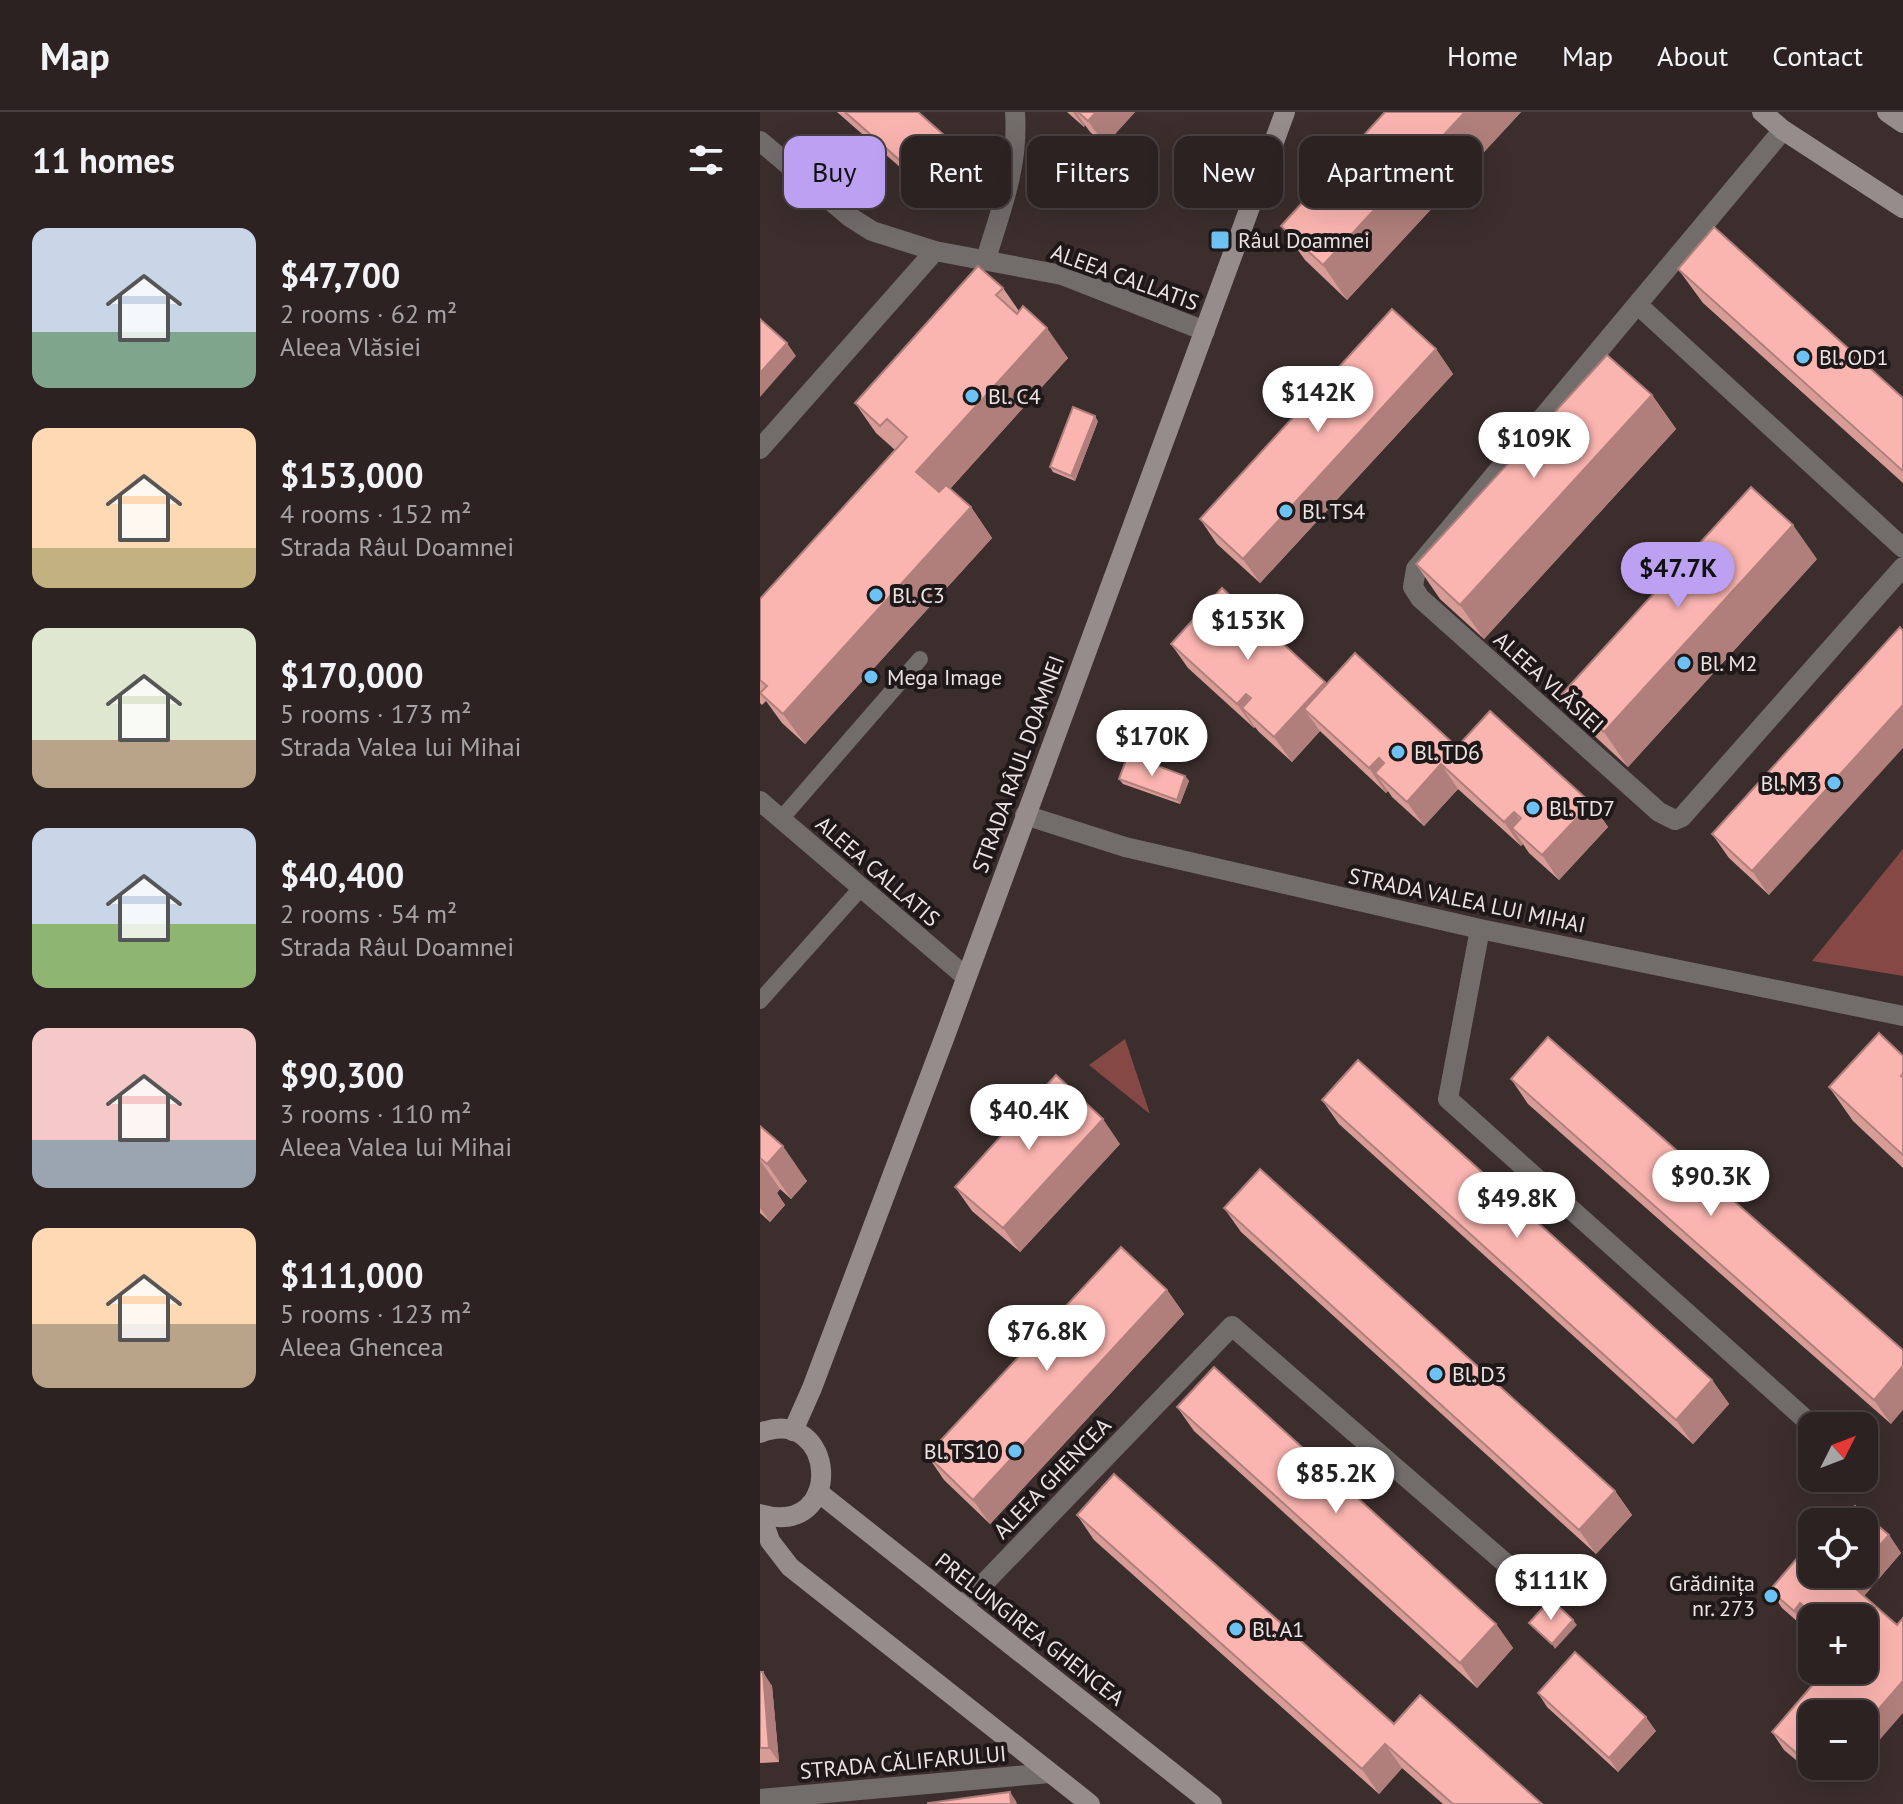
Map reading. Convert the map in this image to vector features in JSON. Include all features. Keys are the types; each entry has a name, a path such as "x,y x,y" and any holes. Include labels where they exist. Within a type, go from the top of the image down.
{"main road":[{"name":"STRADA RÂUL DOAMNEI","path":"793,1431 812,1388 966,977 1285,112"},
{"path":"1762,112 1783,130 1903,208"},
{"path":"1887,112 1903,123"},
{"path":"760,1433 779,1428 793,1431 806,1438 822,1463 823,1478 811,1504 788,1517 760,1514 770,1541 790,1567 1090,1804"},
{"name":"PRELUNGIREA GHENCEA","path":"818,1492 1212,1804"}],"street":[{"path":"986,259 1013,168 1017,142 1015,112"},
{"name":"ALEEA VLĂSIEI","path":"1783,130 1416,569 1413,587 1420,598 1659,812 1675,820 1682,817 1903,567"},
{"name":"ALEEA CALLATIS","path":"760,141 850,217 872,231 935,251 1062,275 1205,331"},
{"path":"760,449 935,251"},
{"path":"1638,305 1903,548"},
{"name":"ALEEA CALLATIS","path":"760,801 966,977"},
{"name":"STRADA VALEA LUI MIHAI","path":"1025,815 1125,847 1480,929 1903,1016"},
{"path":"1480,929 1448,1099 1798,1413"},
{"name":"ALEEA GHENCEA","path":"962,1606 1232,1326 1534,1588"},
{"name":"STRADA CĂLIFARULUI","path":"760,1799 1050,1773"}],"lane":[{"path":"781,819 920,659"},
{"path":"760,1001 861,888"}],"shaded area":[{"path":"1903,849 1903,976 1812,961"},
{"path":"1125,1039 1150,1114 1089,1065"}],"building":[{"path":"845,112 918,112 944,135 901,136 901,161 885,147 885,136 872,136"},
{"path":"1078,112 1096,112 1088,121"},
{"path":"1385,112 1465,112 1443,136 1363,136"},
{"path":"1299,206 1376,208 1323,265 1281,226"},
{"name":"Bl. OD1","path":"1714,227 1903,398 1903,471 1678,269"},
{"path":"978,266 1003,288 996,295 1017,314 1023,306 1047,328 916,472 939,492 946,485 971,507 783,714 760,693 767,686 760,680 760,599 907,437 887,419 880,426 855,403"},
{"path":"1392,309 1436,349 1243,559 1200,519"},
{"path":"760,319 787,343 760,373"},
{"path":"1607,355 1652,395 1460,605 1416,564"},
{"path":"1073,407 1095,416 1071,476 1050,467"},
{"path":"1751,487 1793,525 1604,732 1562,694"},
{"path":"1222,588 1325,682 1274,737 1242,708 1251,698 1246,694 1237,704 1171,644"},
{"path":"1900,627 1903,631 1903,705 1752,871 1712,834"},
{"path":"1355,653 1457,747 1490,711 1591,803 1542,855 1512,828 1521,818 1514,812 1504,822 1441,764 1407,802 1375,773 1384,763 1379,758 1369,768 1304,709"},
{"path":"1128,755 1185,776 1177,800 1119,779"},
{"path":"1879,1033 1903,1056 1903,1155 1829,1087"},
{"path":"1548,1037 1903,1350 1903,1366 1874,1400 1511,1079"},
{"path":"1358,1060 1712,1380 1676,1420 1322,1100"},
{"path":"1056,1075 1103,1119 1003,1228 955,1187"},
{"path":"760,1126 783,1146 767,1164 760,1158"},
{"name":"Bl. D3","path":"1260,1169 1615,1491 1579,1530 1224,1208"},
{"path":"1121,1247 1167,1290 973,1500 927,1455"},
{"path":"1214,1367 1496,1624 1460,1663 1177,1407"},
{"name":"Bl. A1","path":"1114,1474 1394,1724 1420,1695 1542,1804 1453,1804 1385,1744 1362,1769 1077,1515"},
{"path":"1878,1526 1889,1535 1878,1547"},
{"path":"1798,1557 1798,1588 1855,1588 1873,1604 1800,1603 1794,1611 1770,1590"},
{"path":"1551,1599 1573,1620 1552,1644 1529,1623"},
{"path":"1878,1608 1897,1625 1903,1618 1903,1681 1878,1710 1878,1700 1800,1700 1813,1684 1878,1684"},
{"path":"1575,1652 1646,1717 1609,1758 1538,1693"},
{"path":"760,1672 763,1672 769,1748 760,1748"},
{"path":"1798,1702 1798,1754 1772,1732"},
{"path":"1010,1792 1011,1804 928,1804 928,1803"}],"place":[{"name":"Râul Doamnei","path":"1220,240"},
{"name":"Bl. OD1","path":"1803,357"},
{"name":"Bl. C4","path":"972,396"},
{"name":"Bl. TS4","path":"1286,511"},
{"name":"Bl. C3","path":"876,595"},
{"name":"Bl. M2","path":"1684,663"},
{"name":"Mega Image","path":"871,677"},
{"name":"Bl. TD6","path":"1398,752"},
{"name":"Bl. M3","path":"1834,783"},
{"name":"Bl. TD7","path":"1533,808"},
{"name":"Bl. D3","path":"1436,1374"},
{"name":"Bl. TS10","path":"1015,1451"},
{"name":"Grădinița nr. 273","path":"1771,1596"},
{"name":"Bl. A1","path":"1236,1629"}]}
